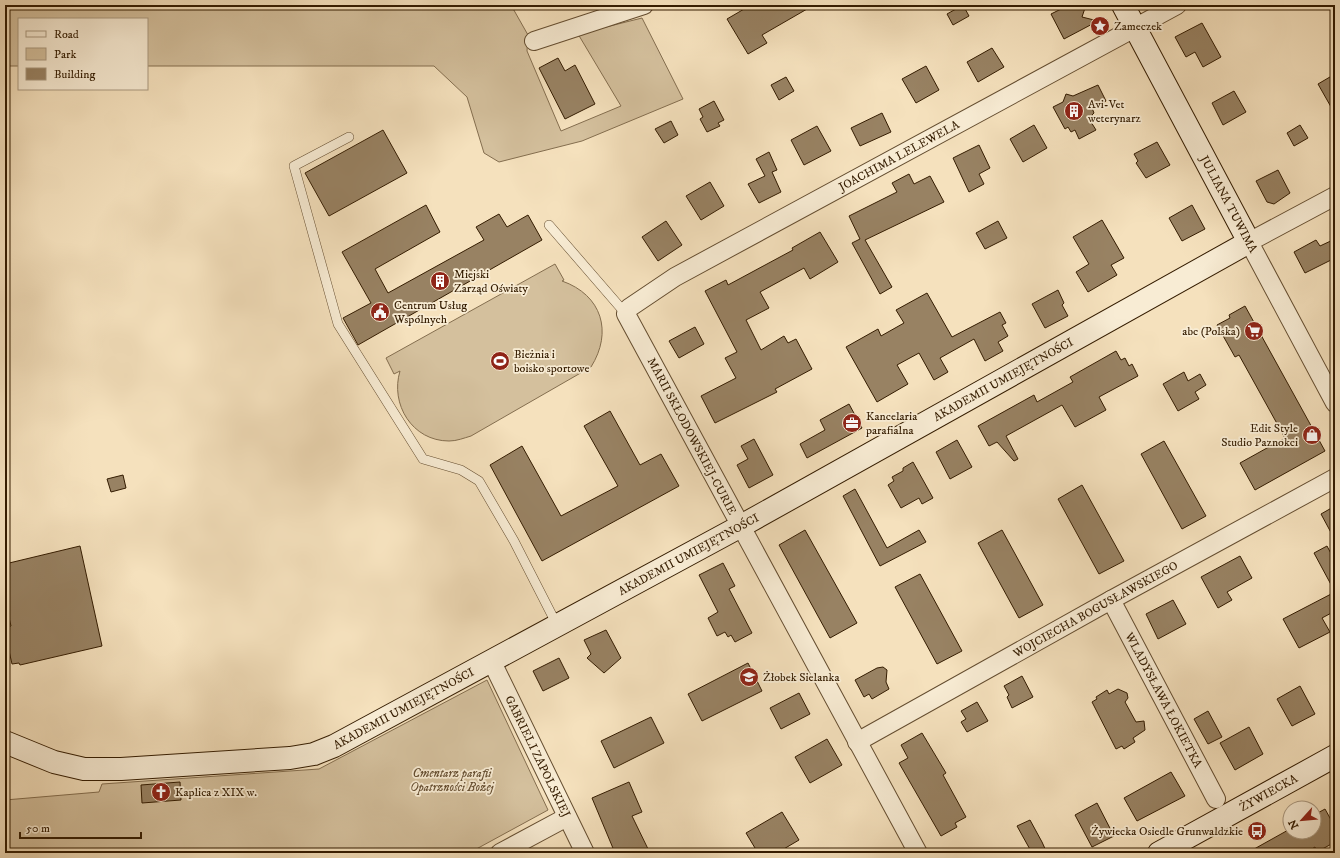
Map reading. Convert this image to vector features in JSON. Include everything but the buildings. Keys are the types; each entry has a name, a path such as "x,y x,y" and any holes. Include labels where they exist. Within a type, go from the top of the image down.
{"street":[{"path":"534,41 606,11 644,5"},
{"name":"JULIANA TUWIMA","path":"1123,5 1335,403"},
{"name":"JOACHIMA LELEWELA","path":"626,314 629,308 675,278 1177,5"},
{"name":"AKADEMII UMIEJĘTNOŚCI","path":"5,742 54,762 84,769 121,769 290,758 314,754 334,746 557,624 741,526 1249,242 1335,196"},
{"name":"MARII SKŁODOWSKIEJ-CURIE","path":"626,314 918,853"},
{"name":"WOJCIECHA BOGUSŁAWSKIEGO","path":"857,742 1111,600 1335,478"},
{"name":"WLADYSŁAWA ŁOKIETKA","path":"1111,600 1216,800"},
{"name":"GABRIELI ZAPOLSKIEJ","path":"491,660 585,853"},
{"name":"ŻYWIECKA","path":"1159,853 1335,756"},
{"path":"500,853 567,816"}],"lane":[{"path":"349,137 294,166 338,324 423,459 461,470 479,481 514,541 557,624"},
{"path":"549,225 626,314"}],"green space":[{"path":"5,5 511,5 528,35 527,51 561,131 621,106 578,34 642,18 683,99 582,141 499,162 484,153 467,97 434,66 148,66 148,18 18,18 18,66 5,66"},
{"name":"Bieżnia i boisko sportowe","path":"555,264 564,280 562,281 576,287 586,295 595,305 600,316 602,328 601,341 598,354 591,367 471,436 449,441 424,435 415,428 401,408 398,396 400,371 394,374 386,358"},
{"name":"Cmentarz parafii Opatrzności Bożej","path":"487,680 548,810 469,853 5,853 5,800 99,792 102,784 319,769"}],"place":[{"name":"Zameczek","path":"1100,26"},
{"name":"Avi-Vet weterynarz","path":"1074,111"},
{"name":"Miejski Zarząd Oświaty","path":"440,281"},
{"name":"Centrum Usług Wspólnych","path":"380,312"},
{"name":"abc (Polska)","path":"1254,331"},
{"name":"Bieżnia i boisko sportowe","path":"500,361"},
{"name":"Kancelaria parafialna","path":"852,423"},
{"name":"Edit Style Studio Paznokci","path":"1312,435"},
{"name":"Żłobek Sielanka","path":"749,677"},
{"name":"Kaplica z XIX w.","path":"161,792"},
{"name":"Żywiecka Osiedle Grunwaldzkie","path":"1257,831"}]}
